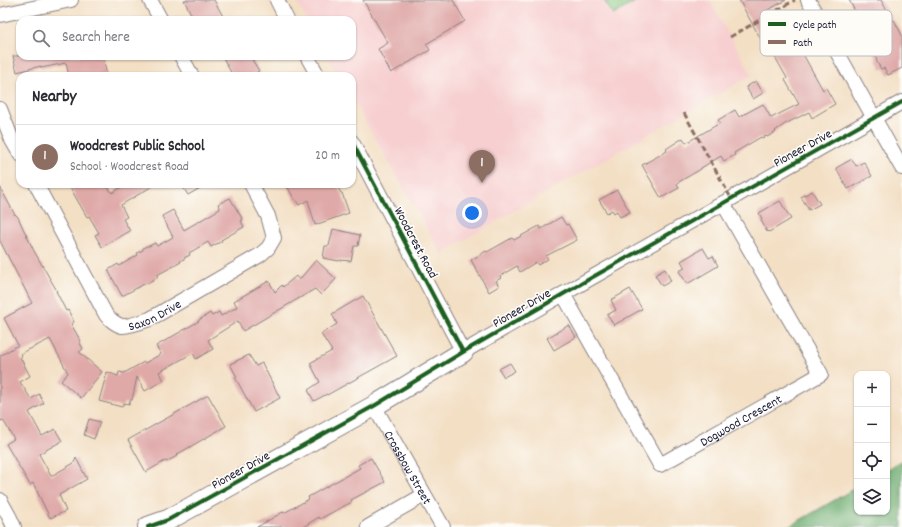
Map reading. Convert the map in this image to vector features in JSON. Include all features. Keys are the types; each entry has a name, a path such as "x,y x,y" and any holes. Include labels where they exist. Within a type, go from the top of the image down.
{"street":[{"path":"0,15 71,0"},
{"path":"150,0 159,16"},
{"path":"277,0 285,16"},
{"path":"808,0 814,10"},
{"path":"839,56 902,168"},
{"path":"183,60 190,72"},
{"path":"309,60 316,72"},
{"name":"Pioneer Drive","path":"148,527 168,520 374,406 563,294 902,102"},
{"path":"0,109 16,147"},
{"name":"Woodcrest Road","path":"356,150 463,352"},
{"name":"Saxon Drive","path":"38,188 106,315 110,320 122,326 150,319 260,256 268,248 274,238 271,224 253,188"},
{"name":"Dogwood Crescent","path":"563,294 660,466 821,374 723,203"},
{"name":"Crossbow Street","path":"374,406 443,527"},
{"path":"368,527 424,495"},
{"path":"0,500 14,527"}],"shaded area":[{"path":"300,0 709,0 752,75 441,253 356,105 356,72 337,72 330,60 356,60 356,16 305,16 297,2"}],"green space":[{"path":"604,0 638,0 613,15"},
{"path":"902,460 902,527 788,527 854,489 854,515 890,515 890,467"}],"building":[{"path":"184,0 214,0 223,16 192,16"},
{"path":"363,0 453,0 465,21 426,44 430,50 391,73 378,49 388,43"},
{"path":"739,0 786,0 768,10 760,10 760,38"},
{"path":"849,0 881,0 887,10 854,10"},
{"path":"892,19 893,21 894,20 902,35 902,68 888,75 884,68 881,69 876,60 875,56 892,56"},
{"path":"13,56 16,56 16,60 104,60 106,72 68,72 66,63 41,68 41,66 17,72"},
{"path":"774,56 804,56 823,90 826,88 835,104 812,118 809,112 785,124 775,131 776,132 767,137 761,137 734,153 735,155 724,161 721,156 677,183 679,188 661,198 642,165 667,151 666,149 683,138 686,143 720,123 718,120 735,110 739,117 763,104 771,118 799,104 785,80 787,78"},
{"path":"224,60 252,60 259,71 257,72 231,72"},
{"path":"756,81 763,93 753,99 746,87"},
{"path":"852,159 856,166 864,162 872,176 848,189 836,168"},
{"path":"0,187 15,215 18,217 34,251 57,291 66,311 68,310 74,322 71,324 83,349 79,352 102,372 81,398 61,381 68,373 50,339 20,354 22,356 20,357 30,376 20,382 31,399 39,394 44,403 29,412 42,436 55,429 62,441 39,454 51,476 74,463 76,458 87,479 59,495 66,511 50,518 33,483 30,485 6,444 14,439 3,420 0,421 0,356 18,345 4,318 32,303 0,241"},
{"path":"70,188 109,188 112,193 120,188 149,188 121,205 127,217 123,219 130,231 102,247 95,235 99,233 89,216 87,217"},
{"path":"184,188 200,188 188,195"},
{"path":"288,188 338,188 342,193 349,213 315,225 308,200 299,205"},
{"path":"617,190 630,212 620,217 617,211 614,213 612,210 607,213 599,200"},
{"path":"812,191 820,204 809,210 801,197"},
{"path":"230,198 243,220 241,221 244,227 211,247 208,242 189,253 190,255 180,261 181,262 157,275 158,277 122,296 108,270 118,264 119,266 138,255 137,253 143,250 143,248 155,243 157,246 173,237 162,216 173,210 184,230 220,209 218,204"},
{"path":"780,201 791,219 767,232 759,213"},
{"path":"561,217 566,225 568,224 577,240 546,256 548,259 538,265 536,262 520,272 517,266 500,276 501,278 496,281 499,286 489,292 471,260 512,238 514,240 539,226 541,229"},
{"path":"333,229 360,235 358,246 354,246 351,261 339,261 323,258 325,246 329,246"},
{"path":"703,248 709,258 713,256 718,266 687,284 679,271 685,268 681,261"},
{"path":"316,260 336,279 321,295 315,289 243,331 238,321 208,340 213,349 196,359 193,353 159,372 164,380 145,391 137,377 132,400 130,400 129,404 124,403 122,407 99,401 107,372 118,376 119,372 124,373 144,362 145,363 161,354 156,346 210,313 212,316 219,312 221,316 237,307 234,301 269,281 275,292 282,285 283,287 296,276 299,280"},
{"path":"665,269 671,281 662,286 655,275"},
{"path":"630,289 642,309 614,325 607,315 616,310 611,300"},
{"path":"363,296 397,356 314,401 308,390 320,382 310,363 332,351 321,334 337,324 332,314"},
{"path":"569,325 576,337 554,350 547,338"},
{"path":"249,355 256,366 262,363 280,398 254,412 235,377 237,377 230,364"},
{"path":"510,363 515,371 504,377 499,369"},
{"path":"208,395 226,426 176,455 177,456 146,472 128,440"},
{"path":"89,419 100,422 94,439 84,435"},
{"path":"371,458 385,482 351,500 352,502 320,519 319,517 303,527 257,527 309,499 308,497 360,468 358,465"}],"marked path":[{"path":"777,10 795,0"},
{"path":"730,37 760,20"},
{"path":"684,113 731,198"}],"cycle path":[{"path":"148,527 168,520 374,406 463,352 591,278 902,102"},
{"path":"356,150 463,352"}],"place":[{"name":"Woodcrest Public School","path":"482,183"}]}
